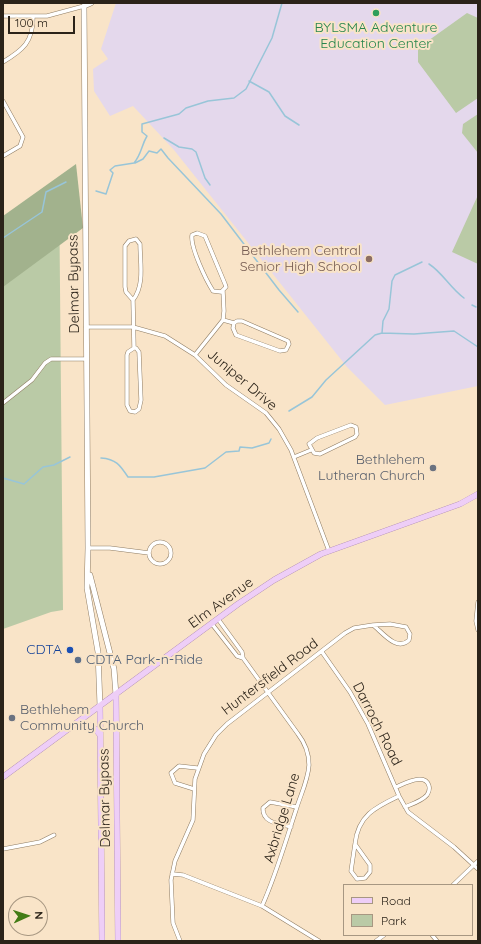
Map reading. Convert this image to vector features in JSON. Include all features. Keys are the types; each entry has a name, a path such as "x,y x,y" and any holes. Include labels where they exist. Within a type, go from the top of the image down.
{"main road":[{"name":"Elm Avenue","path":"3,778 218,619 274,580 329,550 460,504 478,494"},
{"name":"Delmar Bypass","path":"116,695 118,941"},
{"name":"Delmar Bypass","path":"100,706 102,941"},
{"path":"76,724 88,724 94,727 100,735"}],"street":[{"path":"3,16 33,17 56,14 91,3"},
{"name":"Delmar Bypass","path":"84,6 88,548 87,588 98,652 100,706"},
{"path":"3,62 17,53 27,43 32,33 33,17"},
{"path":"3,101 24,137 20,146 3,156"},
{"path":"195,355 222,320 224,311 223,291 226,284 205,236 197,233 192,235 191,240 212,289 215,292 223,291"},
{"path":"133,300 126,292 125,287 125,246 129,241 136,239 140,244 140,286 139,293 133,300 134,348 127,355 127,405 130,411 135,412 140,406 141,393 139,352 136,348 134,348"},
{"path":"222,320 234,323 242,321 287,339 289,344 286,350 280,351 259,344 236,335 233,330 234,323"},
{"name":"Juniper Drive","path":"86,327 133,327 165,336 195,355 226,385 266,413 279,429 294,457 329,550"},
{"path":"3,403 36,377 48,361 66,358 86,359"},
{"path":"351,425 356,427 357,434 350,440 320,454 314,453 311,450 310,444 317,438 345,426 351,425"},
{"path":"294,457 311,450"},
{"path":"160,542 167,545 170,554 165,563 158,564 151,560 149,553 153,544 160,542"},
{"path":"88,548 110,548 149,553"},
{"name":"Delmar Bypass","path":"88,562 91,583 114,669 116,695"},
{"path":"478,602 476,621 478,630"},
{"name":"Axbridge Lane","path":"218,619 242,652 243,658 305,746 308,757 308,771 271,887 262,906"},
{"path":"93,622 101,621"},
{"name":"Axbridge Lane","path":"212,624 237,656 243,658"},
{"name":"Huntersfield Road","path":"180,941 173,923 171,899 172,874 175,861 193,820 194,789 198,768 209,745 220,730 354,628 373,625 402,625 409,631 410,638 404,644 396,644 373,625"},
{"path":"227,642 232,639"},
{"name":"Darroch Road","path":"322,652 354,698 368,724 405,807 412,816 454,847 478,869"},
{"path":"194,789 175,783 172,779 171,773 179,766 198,768"},
{"name":"Darroch Road","path":"396,787 418,780 425,781 429,785 429,792 426,796 405,807"},
{"path":"355,844 370,865 371,869 367,877 361,879 354,876 351,871 355,844 358,828 367,814 384,803 399,796"},
{"path":"290,826 266,818 263,815 262,808 270,802 296,807"},
{"path":"3,849 40,842 54,835"},
{"path":"454,884 475,866 478,861"},
{"path":"172,874 183,875 262,906 318,941"}],"shaded area":[{"name":"Bethlehem Central Senior High School","path":"116,3 478,3 478,386 385,405 347,367 174,150 133,106 110,116 94,91 93,69 108,59 101,49"}],"green space":[{"path":"467,13 478,18 478,98 456,113 418,62 418,48"},
{"path":"478,114 478,153 462,133 463,124"},
{"path":"76,164 83,228 3,287 3,216"},
{"path":"59,179 63,610 51,612 3,629 3,245"},
{"path":"478,195 478,264 452,252"}],"waterway":[{"path":"96,191 106,194 113,173 110,170 115,166 134,163 137,159 147,136 142,132 142,124 179,114 186,108 208,101 234,98 246,89 272,38 282,3"},
{"path":"249,81 269,92 285,116 299,125"},
{"path":"164,138 179,147 192,149 196,152 205,178 210,185"},
{"path":"135,163 143,159 149,151 157,153 161,149 221,214 279,290 298,312"},
{"path":"3,238 42,212 46,192 66,182"},
{"path":"382,333 383,321 389,309 392,281 395,275 422,262"},
{"path":"429,264 464,298"},
{"path":"472,305 476,307"},
{"path":"289,411 312,397 326,380 375,335 382,333 414,334 454,331 478,347"},
{"path":"101,458 117,463 128,477 154,477 205,468 226,452 239,451 240,447 252,448 269,443 271,439"},
{"path":"3,478 24,484 43,467 54,465 70,457"}],"place":[{"name":"BYLSMA Adventure Education Center","path":"376,13"},
{"name":"Bethlehem Central Senior High School","path":"369,259"},
{"name":"Bethlehem Lutheran Church","path":"433,468"},
{"name":"CDTA","path":"70,650"},
{"name":"CDTA Park-n-Ride","path":"78,660"},
{"name":"Bethlehem Community Church","path":"12,718"}]}
